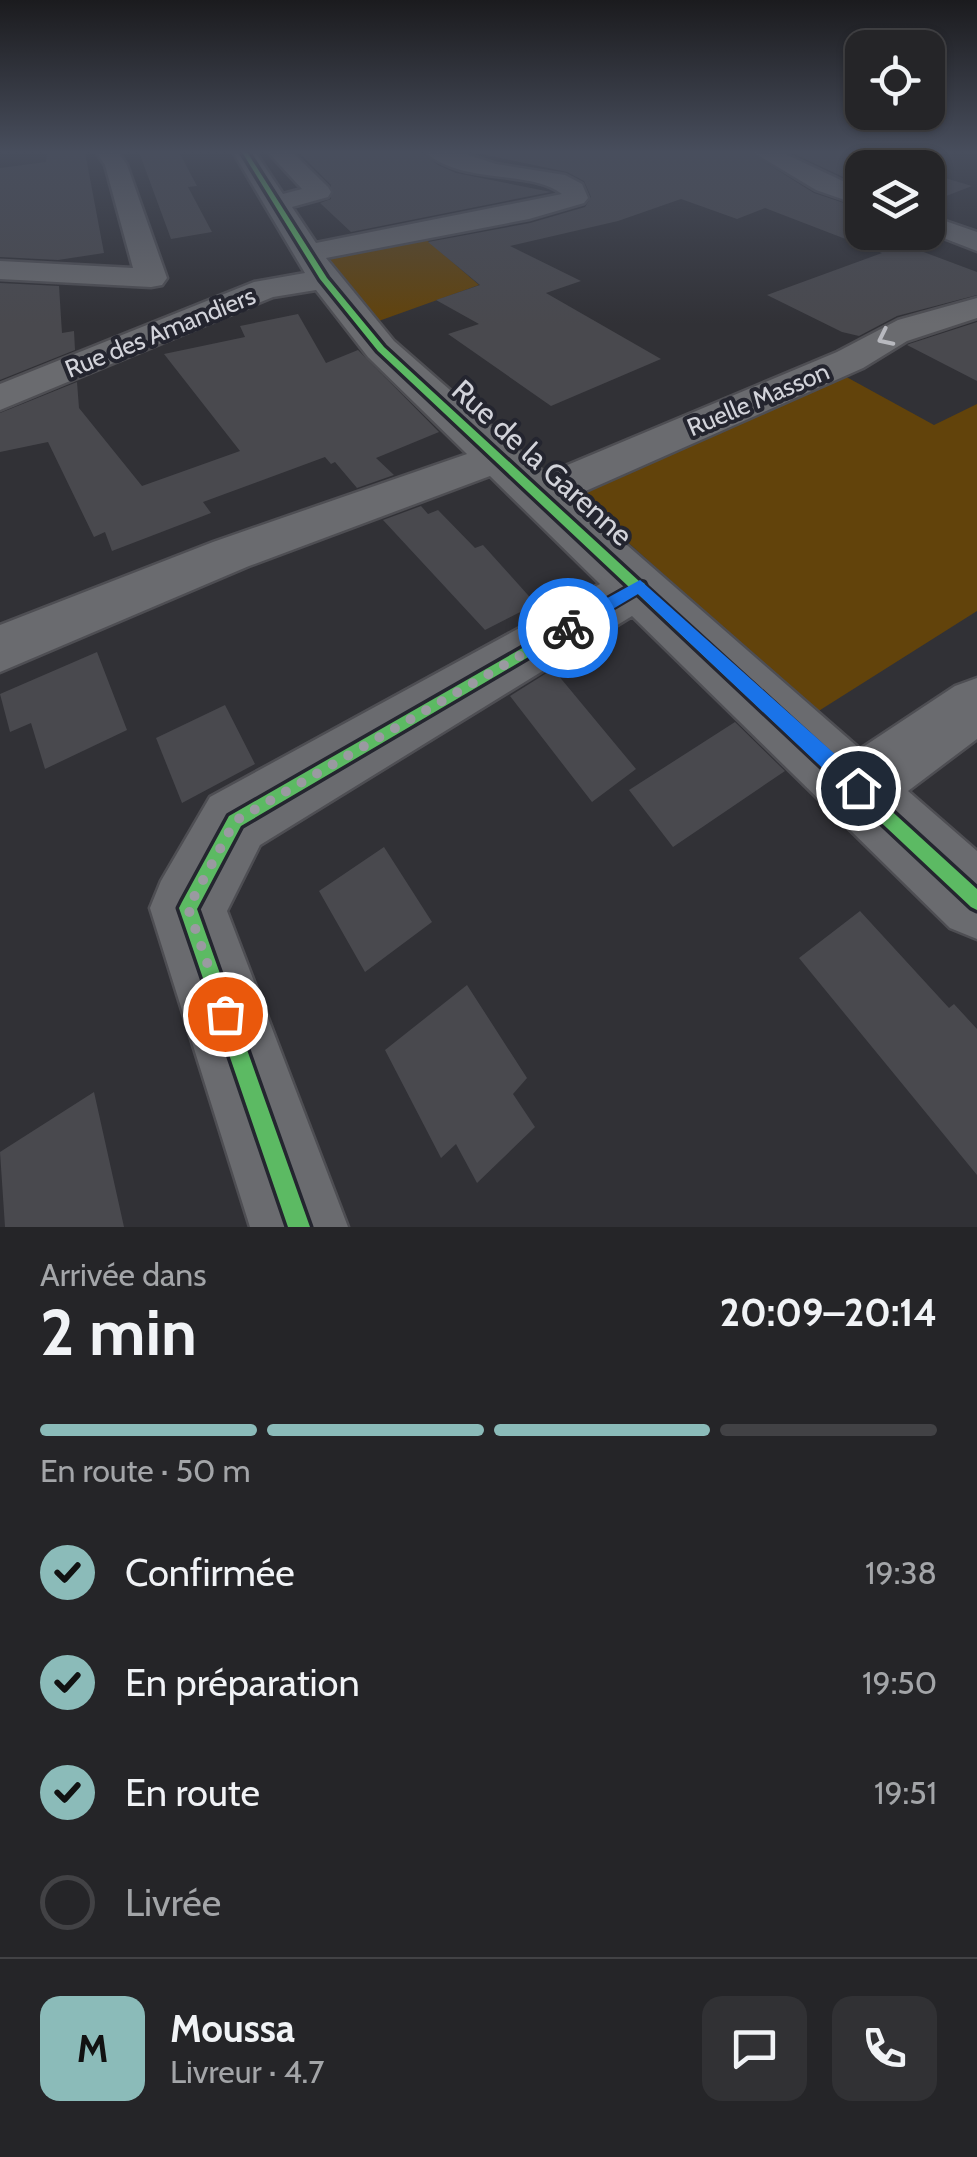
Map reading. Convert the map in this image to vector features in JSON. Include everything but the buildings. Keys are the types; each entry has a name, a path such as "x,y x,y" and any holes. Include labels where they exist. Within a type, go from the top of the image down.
{"street":[{"path":"130,209 151,278 174,327"},
{"name":"Rue de la Garenne","path":"282,209 316,266 380,348 977,901"},
{"name":"Rue des Amandiers","path":"0,398 316,266 538,209"},
{"path":"945,230 977,242"},
{"path":"0,270 264,289"},
{"name":"Ruelle Masson","path":"539,494 850,360 876,340 914,324 977,308"},
{"path":"0,649 231,554 500,457"},
{"path":"299,1227 188,908 235,821 640,586"},
{"path":"858,788 977,704"}],"shaded area":[{"path":"421,235 479,285 376,322 329,261 339,251"},
{"path":"841,374 934,425 977,404 977,611 817,712 574,494"}],"cycle path":[{"path":"280,209 324,279 381,349 977,901"},
{"path":"299,1227 188,908 235,821 640,586"}],"way so far":[{"path":"225,1014 188,908 235,821 568,628"}],"route":[{"path":"568,628 640,586 858,788"}]}
